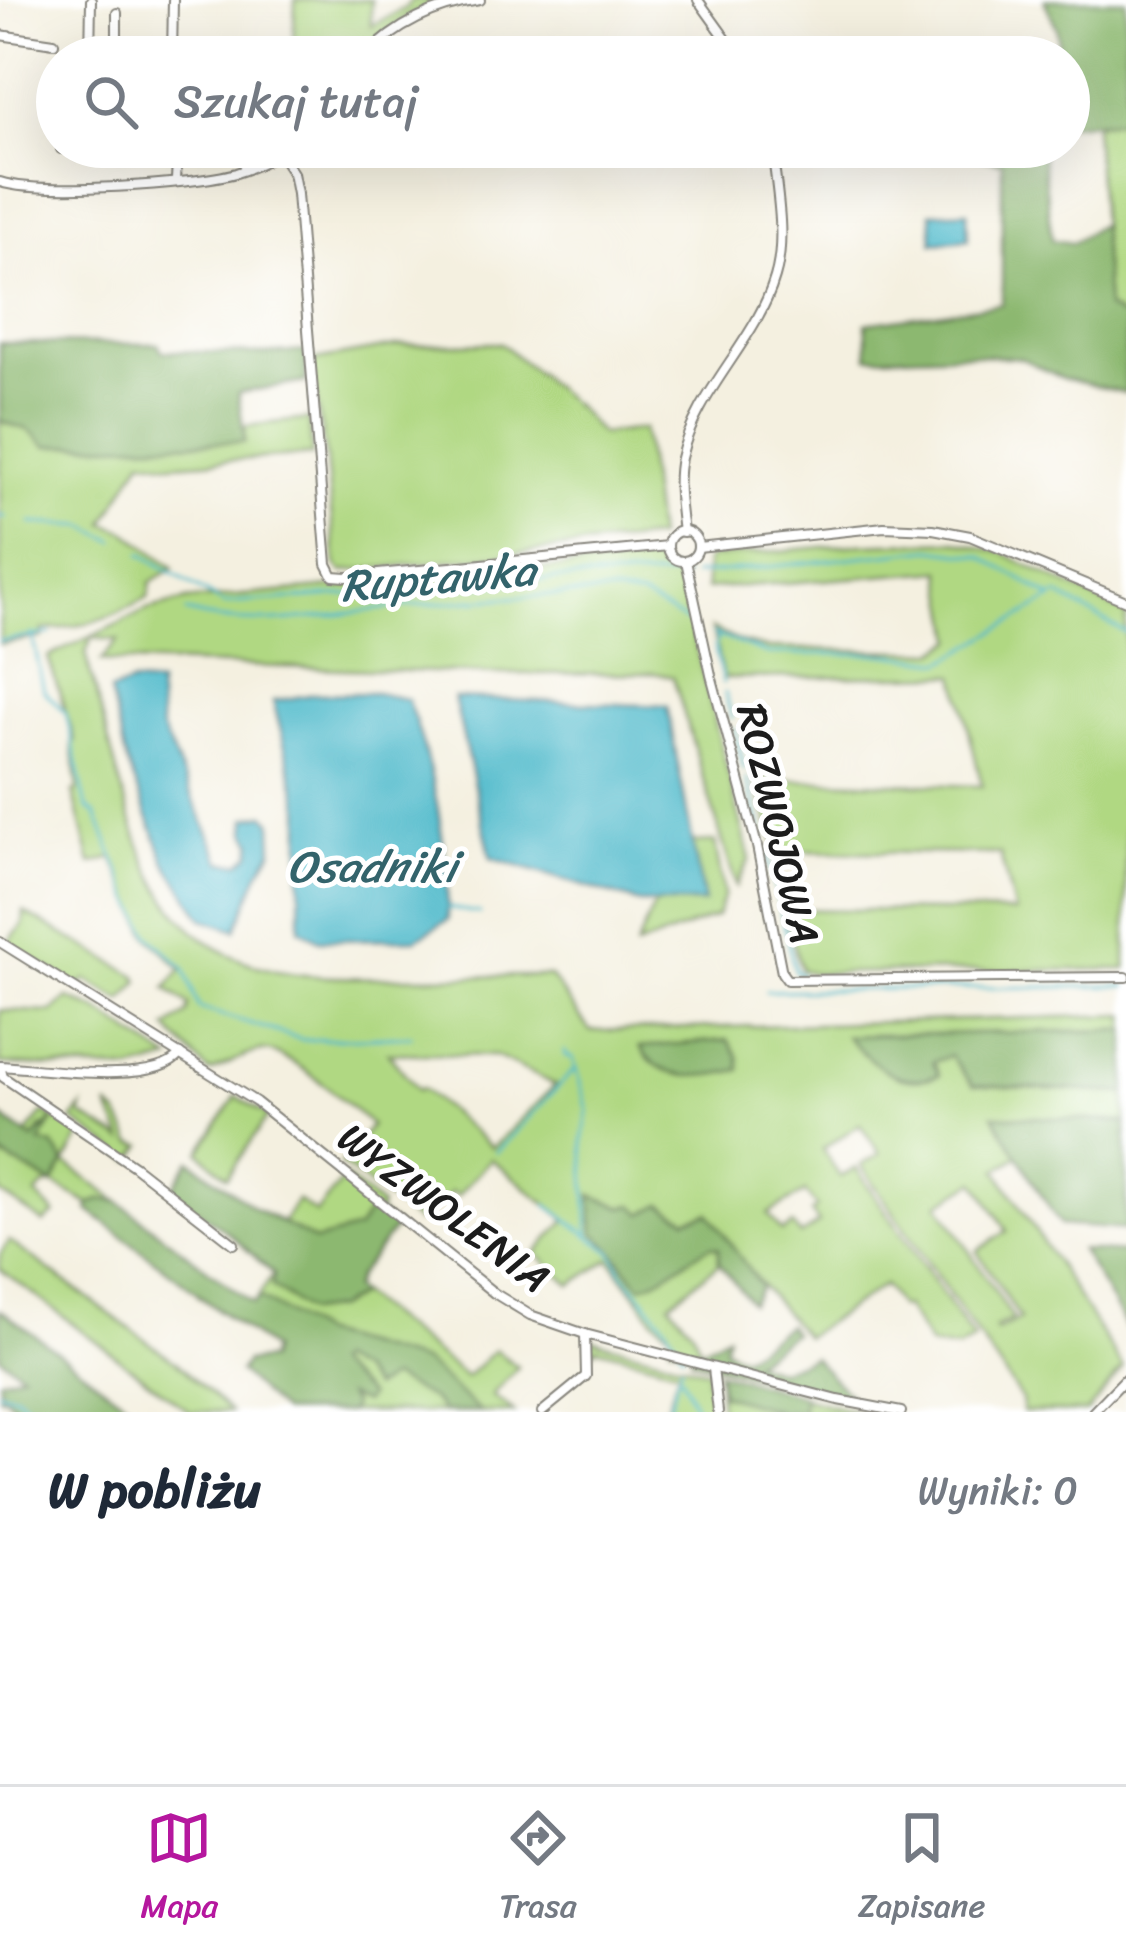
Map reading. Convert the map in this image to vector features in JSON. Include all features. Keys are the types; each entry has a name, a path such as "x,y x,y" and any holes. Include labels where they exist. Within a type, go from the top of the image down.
{"street":[{"path":"91,36 92,0"},
{"path":"172,0 172,36"},
{"path":"389,36 421,16 480,0"},
{"path":"698,0 724,36"},
{"path":"117,13 117,36"},
{"path":"0,35 36,40"},
{"path":"175,168 176,180"},
{"path":"0,182 34,189 176,180 248,168"},
{"path":"291,168 328,568 334,576 668,546"},
{"path":"683,532 680,463 684,446 764,307 775,278 773,168"},
{"path":"698,547 884,527 933,529 970,536 1126,601"},
{"path":"683,532 695,538 698,547 688,570 668,546 671,538 683,532"},
{"name":"ROZWOJOWA","path":"688,570 787,980 1126,977"},
{"name":"WYZWOLENIA","path":"0,942 256,1102 506,1302 530,1316 713,1368 901,1412"},
{"path":"180,1054 169,1065 130,1073 0,1066 3,1077 134,1166 234,1244"},
{"path":"542,1412 586,1376 585,1334"},
{"path":"713,1368 718,1412"},
{"path":"1093,1412 1126,1378"}],"green space":[{"path":"295,0 371,0 371,26 412,0 451,0 424,8 381,36 294,36"},
{"path":"1044,0 1126,0 1126,120 1090,123 1090,36 1058,36"},
{"path":"1126,120 1126,319 1107,308 1094,127"},
{"path":"1002,168 1043,168 1052,240 1072,243 1101,224 1107,308 1126,319 1126,393 1062,378 1020,358 969,354 868,357 866,323 1002,304"},
{"path":"0,343 158,344 162,351 263,354 306,351 306,382 238,393 245,442 47,446 29,430 0,421"},
{"path":"501,343 601,434 643,429 657,538 342,572 336,565 310,361 401,345"},
{"path":"309,419 312,455 171,464 142,459 105,523 127,532 174,568 151,582 148,598 122,611 85,624 43,630 43,637 0,644 0,421 35,432 244,440 245,426"},
{"path":"956,541 1003,553 1126,614 1126,795 1122,798 1126,811 1126,969 801,970 784,909 1015,912 1000,854 777,851 756,779 982,786 956,675 723,678 712,629 766,648 936,652 955,639 942,571 706,589 706,561 854,544"},
{"path":"650,559 678,576 750,859 736,886 673,677 101,661 118,640 92,638 86,652 90,672 125,801 152,873 174,909 199,935 259,966 328,977 550,976 590,1031 1126,1015 1126,1030 847,1037 888,1071 911,1079 939,1075 933,1062 951,1056 973,1085 1126,1093 1126,1122 994,1116 1019,1156 997,1170 1123,1368 1087,1412 1023,1412 1022,1400 861,1165 880,1154 860,1124 823,1149 840,1177 856,1168 974,1340 958,1349 930,1346 905,1306 900,1308 884,1285 805,1337 734,1252 669,1303 692,1329 701,1350 670,1346 672,1335 653,1318 610,1259 571,1285 536,1253 566,1220 491,1159 457,1196 452,1192 418,1222 341,1164 371,1125 302,1068 261,1051 209,1072 167,1028 187,1014 189,1005 166,988 182,969 148,936 113,858 91,864 73,792 78,790 75,741 48,657 147,610 187,600","holes":["388,1053 496,1056 555,1085 492,1148 422,1088 418,1090","976,1181 1007,1231 977,1251 1020,1319 997,1331 1013,1319 939,1204","805,1192 817,1207 811,1212 819,1223 800,1235 792,1225 782,1232 768,1214"]},
{"path":"715,842 724,895 717,916 636,947 656,901 691,843"},
{"path":"24,912 137,976 139,982 122,1001 86,980 78,987 7,943 23,925"},
{"path":"68,998 97,1010 171,1060 131,1071 0,1064 0,1010 52,1012"},
{"path":"1126,1030 1126,1093 973,1085 950,1056 933,1062 939,1075 911,1079 876,1064 846,1036"},
{"path":"728,1040 740,1070 697,1076 660,1068 640,1047"},
{"path":"236,1096 268,1116 227,1177 200,1152"},
{"path":"108,1106 119,1115 132,1143 143,1146 132,1161 72,1120 82,1107 81,1115 123,1140"},
{"path":"44,1112 81,1135 65,1163 119,1202 103,1199 89,1204 53,1184 44,1186 36,1195 55,1214 44,1223 0,1193 0,1155 52,1184 39,1143 43,1125 33,1139 26,1134"},
{"path":"993,1115 1126,1122 1126,1230 1060,1225"},
{"path":"0,1116 33,1139 53,1119 40,1143 53,1145 65,1163 53,1184 0,1155"},
{"path":"190,1160 256,1209 283,1222 297,1200 316,1213 345,1177 381,1206 378,1212 396,1226 353,1289 466,1377 495,1350 518,1367 492,1395 514,1412 285,1412 246,1362 268,1360 271,1349 198,1296 212,1275 254,1304 273,1274 230,1234 171,1191"},
{"path":"190,1160 256,1209 315,1241 358,1229 367,1214 378,1212 396,1226 357,1277 353,1289 360,1294 337,1308 308,1312 272,1286 274,1274 171,1191"},
{"path":"591,1195 622,1207 634,1205 643,1214 662,1204 687,1219 709,1213 761,1287 751,1303 719,1263 718,1248 711,1246 641,1286 594,1233"},
{"path":"103,1199 119,1202 253,1304 259,1297 321,1334 424,1362 480,1412 443,1412 432,1399 391,1378 373,1388 359,1372 337,1360 333,1364 369,1396 364,1403 347,1396 352,1404 349,1412 282,1412 239,1372 246,1362 268,1360 271,1349 88,1210 89,1204"},
{"path":"9,1241 176,1362 230,1412 190,1412 0,1269 0,1254"},
{"path":"1081,1250 1126,1253 1126,1327"},
{"path":"0,1310 139,1412 20,1412 5,1396 0,1397 0,1379 22,1373 0,1357"},
{"path":"787,1325 793,1333 753,1362 779,1370 813,1357 851,1397 691,1359 692,1349 727,1335 724,1348 743,1357"},
{"path":"590,1342 711,1371 706,1377 713,1412 665,1412 679,1370 597,1348 593,1352"},
{"path":"718,1372 804,1396 801,1412 783,1412 721,1394"},
{"path":"718,1376 861,1412 720,1412"}],"water":[{"path":"967,211 968,240 933,243 931,213"},
{"path":"133,683 158,685 161,728 222,862 240,863 251,854 247,818 265,814 272,821 273,850 236,930 203,919 165,861 127,762 110,692"},
{"name":"Osadniki","path":"376,693 407,699 417,725 438,808 448,920 416,939 319,940 300,929 301,809 273,701 315,694"},
{"path":"454,698 667,706 704,903 640,903 491,858"}],"waterway":[{"path":"0,516 5,517"},
{"path":"31,523 85,526 115,541"},
{"path":"694,575 931,549 981,556 1051,597"},
{"path":"141,554 224,604 556,579 685,576"},
{"name":"Ruptawka","path":"186,612 265,621 451,602 611,593 642,597 689,623"},
{"name":"Ruptawka","path":"713,634 768,654 885,654 943,662 1058,595 1126,633"},
{"path":"32,634 44,691 66,713 87,808 96,814 150,936 184,968 199,1008 304,1040 412,1036"},
{"name":"Ruptawka","path":"0,641 50,634"},
{"path":"717,638 723,683"},
{"path":"725,693 732,718"},
{"path":"735,729 744,769"},
{"path":"747,778 763,839"},
{"path":"766,850 795,971 801,975"},
{"path":"448,908 480,913"},
{"path":"766,991 1126,986"},
{"path":"565,1051 573,1058 588,1111 583,1141 589,1234"},
{"path":"496,1152 575,1069"},
{"path":"547,1205 611,1251 683,1354"},
{"path":"667,1412 681,1365"},
{"path":"681,1376 698,1412"},
{"path":"0,1392 16,1395 36,1412"}]}
